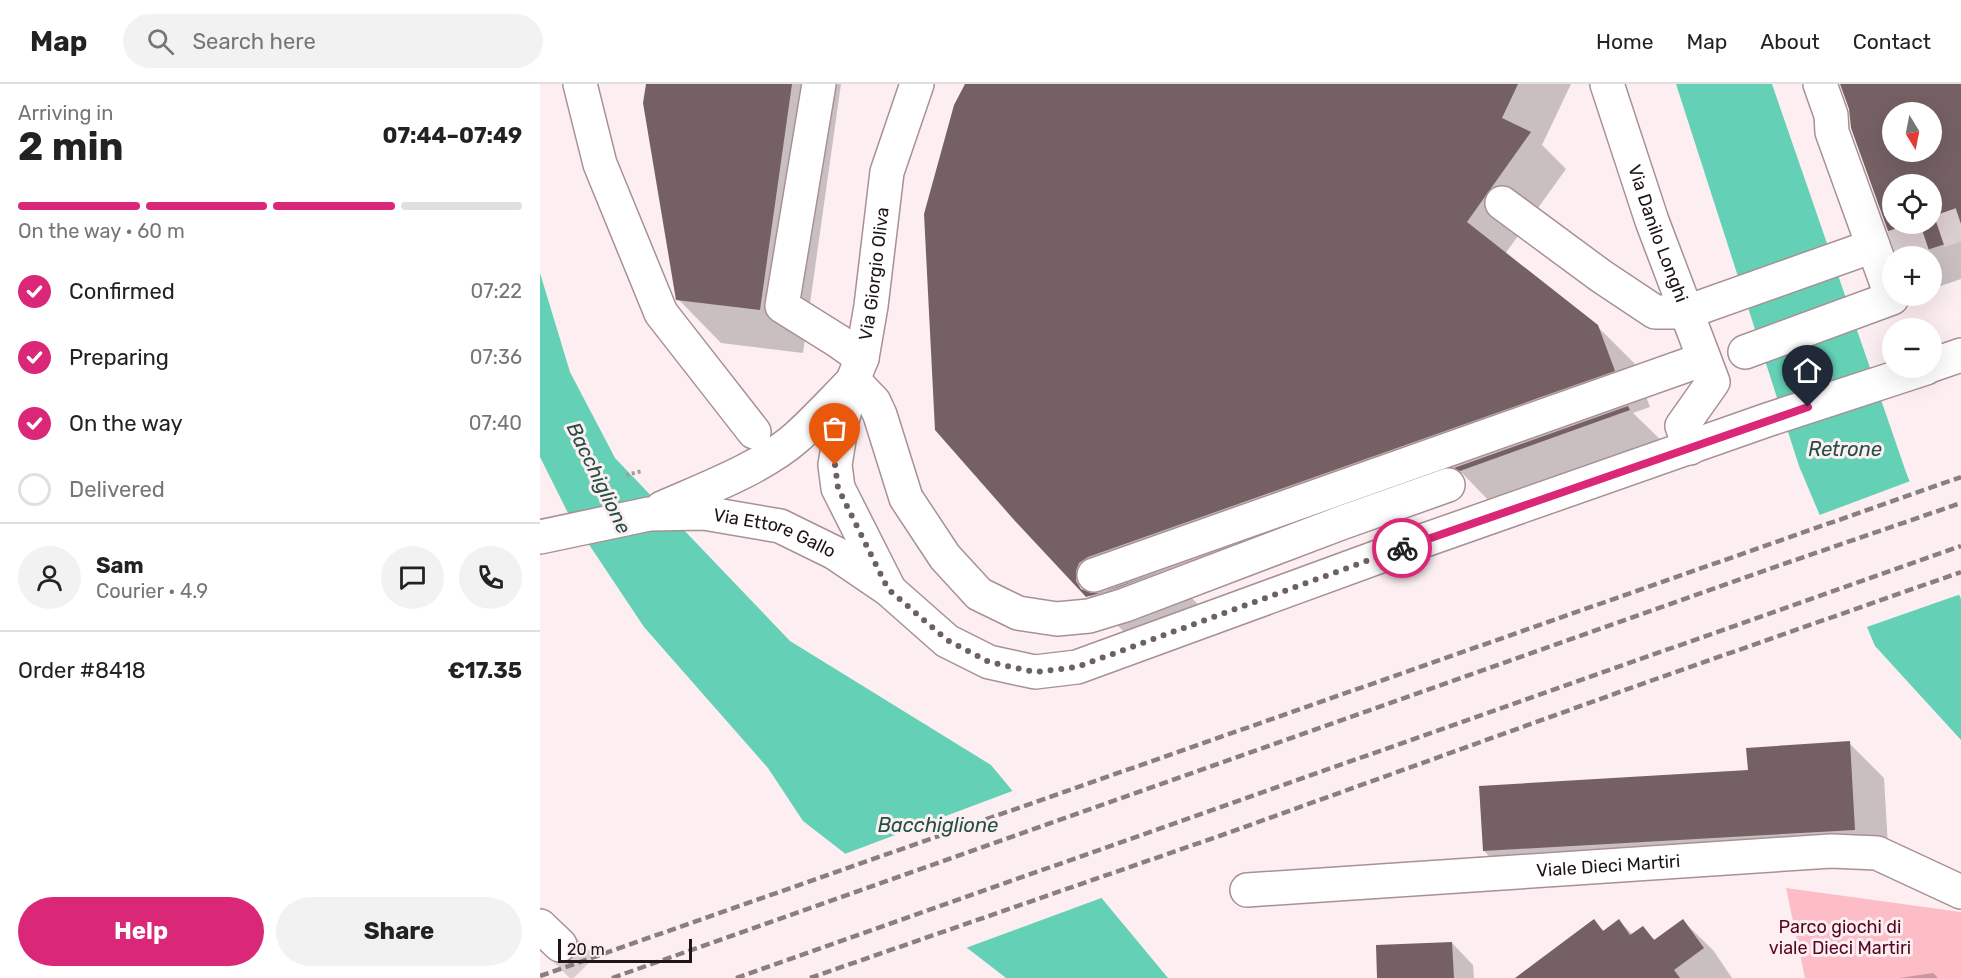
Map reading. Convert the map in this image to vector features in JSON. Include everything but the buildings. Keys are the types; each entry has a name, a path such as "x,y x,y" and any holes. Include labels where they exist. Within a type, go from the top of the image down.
{"street":[{"path":"580,84 600,164 661,313 754,432"},
{"path":"819,84 782,306 838,341 858,369 880,415 906,498 945,557 979,594 1018,613 1057,619 1089,615 1125,605 1448,485"},
{"name":"Via Danilo Longhi","path":"1607,84 1652,221 1696,309 1709,370"},
{"path":"1745,352 1892,298 1832,132 1831,115 1820,84"},
{"name":"Via Giorgio Oliva","path":"835,465 842,421 858,369 871,306 886,172 916,85"},
{"path":"1502,203 1601,276 1655,312 1696,309"},
{"name":"Via Danilo Longhi","path":"1696,309 1875,249"},
{"path":"1942,362 1961,356"},
{"name":"Via Ettore Gallo","path":"540,537 703,502 796,438 858,369"},
{"path":"1690,448 1682,426 1709,370"},
{"path":"1094,575 1709,370"},
{"name":"Via Ettore Gallo","path":"703,502 780,526 835,553 888,589 947,640 989,662 1035,672 1077,667 1407,546 1894,378"},
{"name":"Via Ettore Gallo","path":"835,465 838,488 888,589"},
{"name":"Viale Dieci Martiri","path":"1247,890 1831,851 1877,853 1961,892"}],"green space":[{"name":"Parco giochi di viale Dieci Martiri","path":"1786,888 1961,912 1961,978 1805,978"}],"water":[{"name":"Retrone","path":"1676,84 1772,84 1907,475 1961,599 1961,740 1875,646 1799,466"},
{"name":"Bacchiglione","path":"540,273 570,372 615,458 790,641 991,765 1168,978 1006,978 803,821 768,768 644,627 568,513 540,457"}],"pier":[{"path":"1913,480 1961,594 1864,628 1817,516"},
{"path":"1015,790 1104,897 963,949 842,855"}],"tunnel":[{"path":"1896,246 1961,224"},
{"path":"560,945 593,978"}],"railway":[{"path":"540,976 1961,477"},
{"path":"612,978 1961,503"},
{"path":"736,978 1961,546"},
{"path":"810,978 1225,834 1961,572"}],"way so far":[{"path":"835,465 838,488 888,589 947,640 989,662 1035,672 1077,667 1126,651 1402,548"}],"route":[{"path":"1402,548 1808,407"}]}
